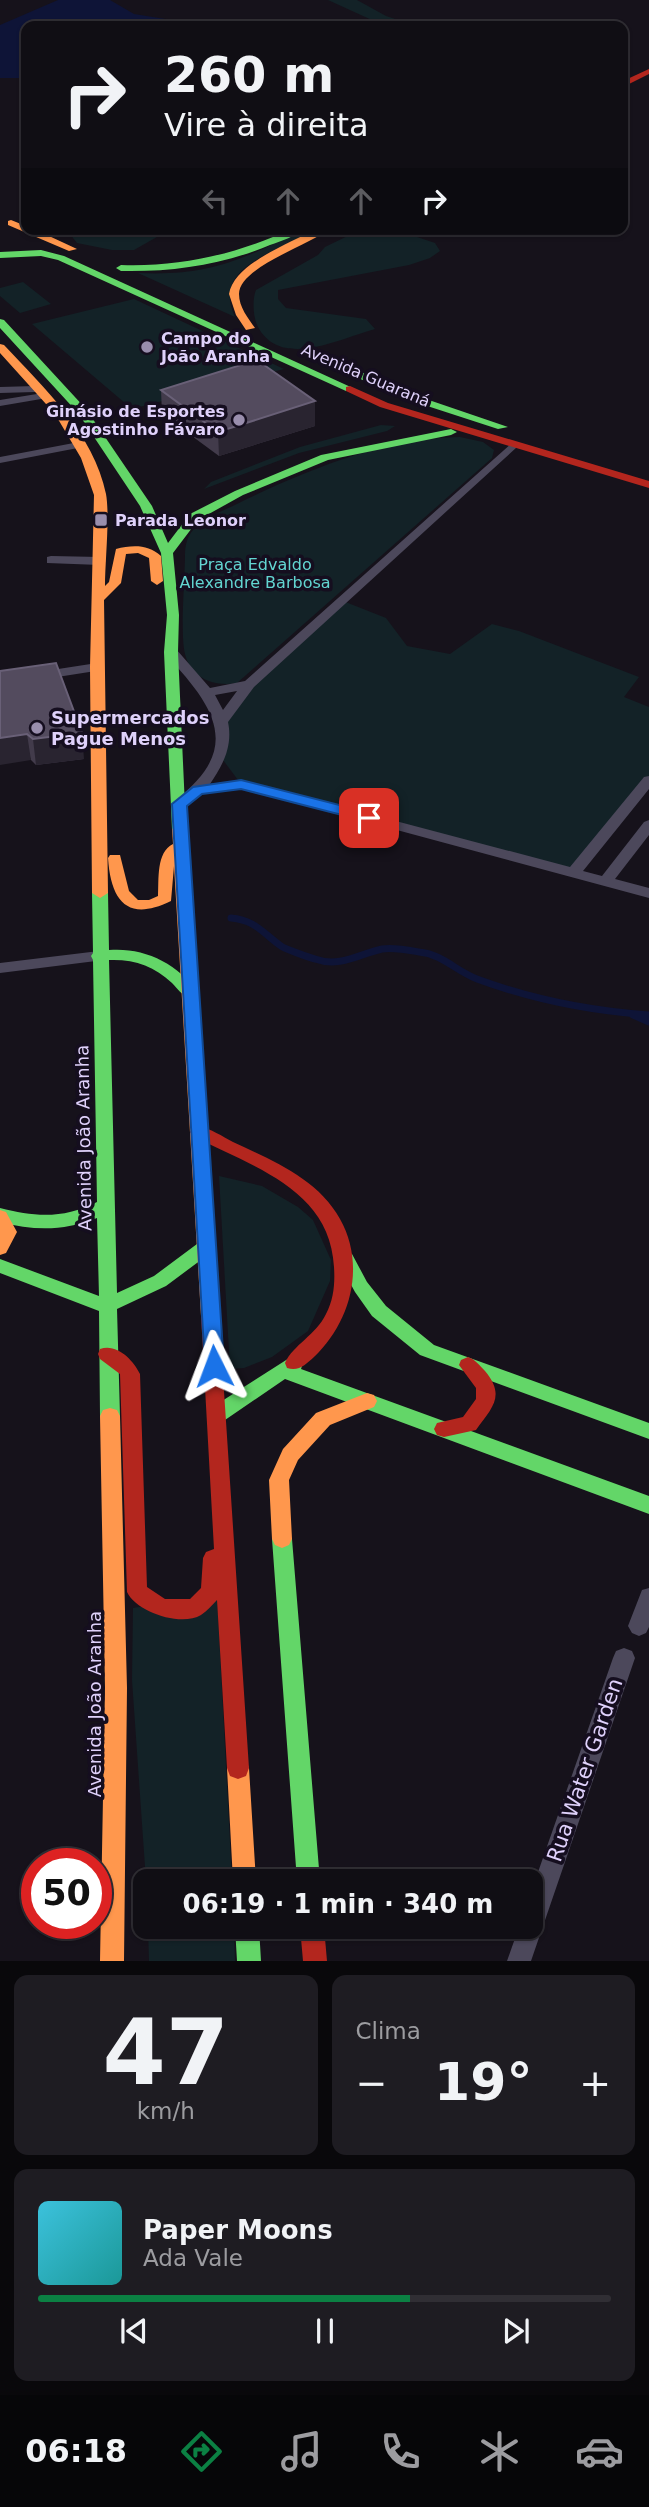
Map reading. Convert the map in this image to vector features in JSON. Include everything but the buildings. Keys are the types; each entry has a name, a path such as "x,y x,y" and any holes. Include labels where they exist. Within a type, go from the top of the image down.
{"main road":[{"path":"628,72 649,62"},
{"path":"628,82 649,71"},
{"path":"0,253 14,239 15,231 6,220"},
{"name":"Avenida Guaraná","path":"42,235 419,400 649,471"},
{"path":"121,268 192,269 219,264 286,235"},
{"path":"250,328 234,303 234,283 242,273 313,235"},
{"name":"Avenida Guaraná","path":"0,253 41,253 61,258 373,400 462,431 649,485"},
{"path":"0,322 82,411 146,506 167,554 173,615 171,652 180,840 218,1414 243,1869"},
{"name":"Avenida João Aranha","path":"0,347 60,412 93,472 100,495 97,600 101,801 100,956 116,1688 112,1961"},
{"path":"383,444 416,428 421,418 419,400"},
{"path":"167,554 182,529 207,508 325,457 462,431"},
{"path":"97,600 116,583 120,552 136,548 155,556 159,606 173,615"},
{"path":"101,801 114,814 116,887 132,904 153,906 166,898 169,855 180,840"},
{"path":"100,956 126,952 152,958 176,975 189,992"},
{"path":"199,1132 304,1187 325,1209 343,1239 346,1258 340,1310 324,1335 283,1370 218,1414"},
{"path":"0,1216 26,1223 52,1225 79,1222 104,1206"},
{"path":"0,1216 8,1232 0,1248"},
{"path":"0,1266 106,1306 149,1290 174,1275 207,1246"},
{"path":"346,1258 361,1288 404,1337 427,1350 649,1431"},
{"path":"107,1354 126,1366 130,1374 135,1581 142,1600 161,1608 187,1609 209,1598 213,1588 212,1500 221,1478"},
{"path":"444,1429 470,1424 486,1401 486,1386 466,1364"},
{"path":"283,1370 649,1505"},
{"path":"308,1869 279,1480 290,1455 323,1419 367,1401"},
{"path":"248,1939 249,1961"},
{"path":"313,1939 315,1961"}],"street":[{"path":"0,390 40,392"},
{"path":"0,403 40,392"},
{"path":"0,460 79,445"},
{"path":"222,721 249,684 513,446"},
{"path":"51,560 100,561"},
{"path":"171,652 208,693 222,721 220,756 198,790 179,804"},
{"path":"0,682 97,667"},
{"path":"208,693 249,684"},
{"path":"220,756 241,784"},
{"path":"575,871 649,780"},
{"path":"198,790 241,784 575,871 649,893"},
{"path":"607,880 649,825"},
{"path":"0,968 100,956"},
{"path":"639,1626 649,1597"},
{"name":"Rua Water Garden","path":"519,1961 624,1658"}],"green space":[{"path":"328,0 357,0 401,21 374,21"},
{"path":"71,235 160,235 134,250 112,250 77,243"},
{"path":"292,235 300,237 246,266 237,276 231,287 230,301 235,317 138,273 181,272 218,266"},
{"path":"350,235 414,235 435,243 440,251 430,258 409,265 278,290 278,299 286,308 366,319 375,329 312,348 281,347 268,340 258,327 254,303 256,290 318,255 325,247"},
{"path":"23,282 51,304 20,313 0,296 0,288"},
{"name":"Campo do João Aranha","path":"134,299 284,369 132,409 32,324"},
{"path":"381,425 395,426 387,431 299,453 204,489 211,482 300,447"},
{"name":"Praça Edvaldo Alexandre Barbosa","path":"460,437 483,442 494,450 492,458 237,683 212,682 193,670 185,654 183,606 186,545 198,525 215,514 265,491 346,458 403,443"},
{"path":"343,601 386,618 407,646 450,654 492,624 519,631 639,677 624,697 649,707 649,778 575,871 241,784 220,756 222,721 241,694"},
{"path":"219,1176 262,1186 298,1207 313,1220 331,1260 330,1281 308,1331 272,1357 244,1368 230,1369"},
{"path":"217,1595 231,1869 145,1869 132,1680 133,1608"},
{"path":"148,1939 234,1939 235,1961 149,1961"}],"water":[{"path":"58,0 110,0 134,14 178,21 21,21 21,78 0,78 0,25"}],"waterway":[{"path":"231,918 253,924 283,947 324,961 341,961 382,949 410,950 435,956 469,976 519,993 584,1007 649,1015"},
{"path":"633,1015 649,1022"}],"traffic: fast":[{"path":"121,268 191,265 235,255 287,235"},
{"path":"0,255 41,253 61,258 350,389"},
{"path":"0,322 82,411 146,506 167,553 173,615 171,652 179,829"},
{"path":"305,352 419,400 502,427"},
{"path":"167,553 194,517 239,493 325,457 451,432"},
{"path":"100,893 110,1416"},
{"path":"99,956 126,955 149,960 170,973 189,992"},
{"path":"0,1215 41,1223 66,1221 104,1206"},
{"path":"0,1266 106,1306 160,1281 207,1246"},
{"path":"346,1259 361,1287 379,1311 427,1350 649,1431"},
{"path":"218,1414 294,1363"},
{"path":"283,1370 649,1505"},
{"path":"282,1539 308,1869"},
{"path":"248,1939 249,1961"}],"traffic: slow":[{"path":"11,223 21,227"},
{"path":"39,235 72,249"},
{"path":"250,328 236,304 235,286 257,265 313,235"},
{"path":"0,347 60,412 87,458 100,495 97,667 100,893"},
{"path":"97,600 115,583 120,552 147,551 155,556 157,581"},
{"path":"179,829 210,1316"},
{"path":"115,858 122,891 133,904 142,906 166,898 166,867 173,849"},
{"path":"0,1217 8,1232 0,1248"},
{"path":"282,1539 279,1480 290,1455 323,1419 367,1401"},
{"path":"110,1416 116,1688 112,1961"},
{"path":"238,1768 244,1869"}],"traffic: jam":[{"path":"628,82 649,71"},
{"path":"350,389 384,405 649,485"},
{"path":"199,1132 298,1184 318,1201 333,1222 342,1248 344,1280 339,1305 322,1337 294,1363"},
{"path":"210,1316 238,1768"},
{"path":"107,1354 126,1366 130,1374 137,1592 162,1608 194,1608 211,1592 213,1558"},
{"path":"444,1429 469,1424 486,1401 486,1386 468,1365"},
{"path":"313,1939 315,1961"}],"place":[{"name":"Campo do João Aranha","path":"147,347"},
{"name":"Ginásio de Esportes Agostinho Fávaro","path":"239,420"},
{"name":"Parada Leonor","path":"101,520"},
{"name":"Supermercados Pague Menos","path":"37,728"}],"route":[{"path":"214,1366 179,804 198,790 241,784 369,818"}]}
